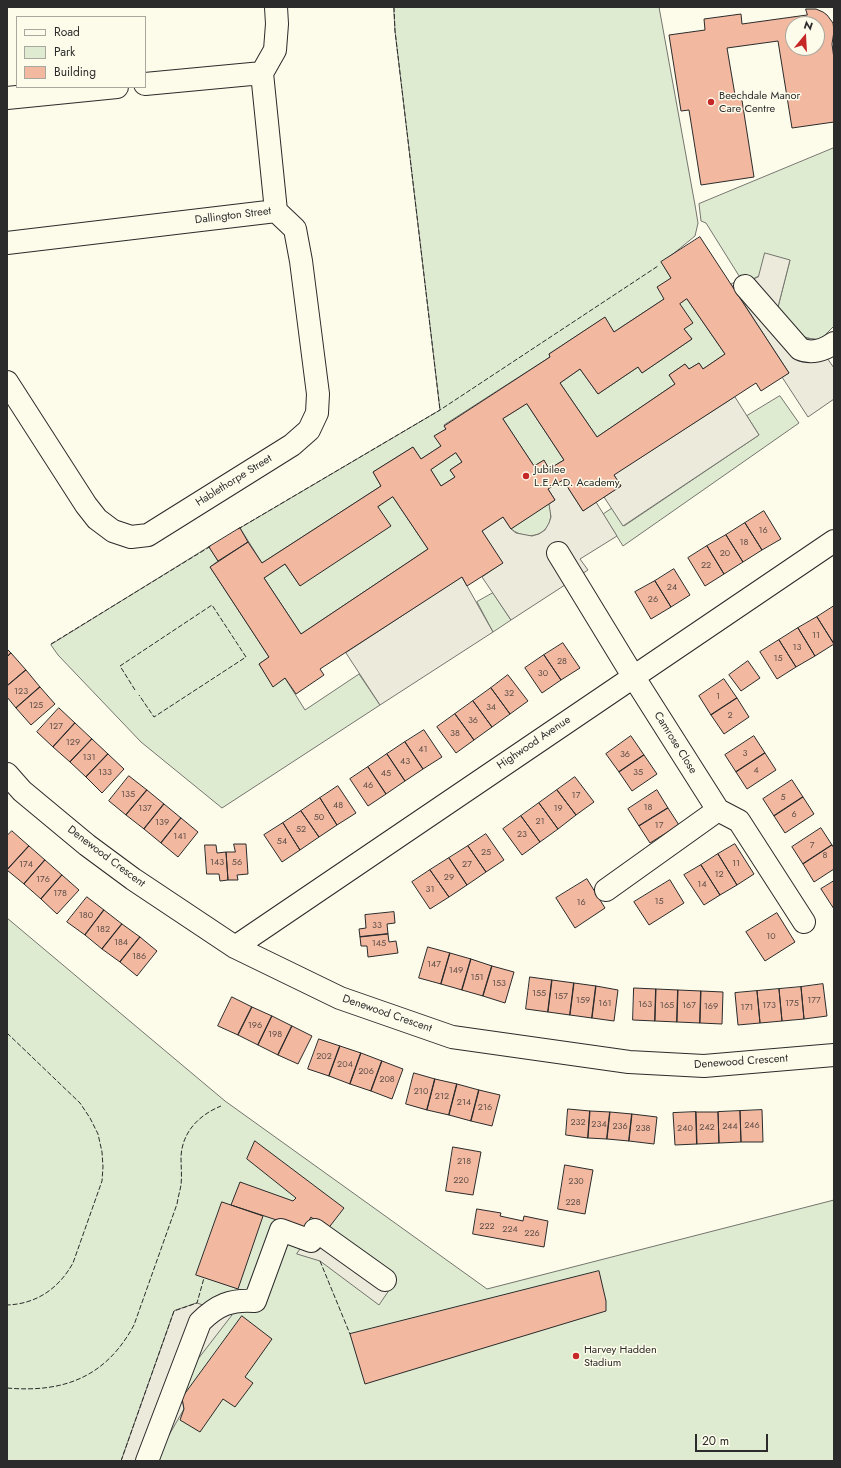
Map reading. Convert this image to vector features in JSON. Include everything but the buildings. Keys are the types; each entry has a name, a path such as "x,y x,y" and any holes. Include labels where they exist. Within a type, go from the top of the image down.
{"street":[{"path":"146,84 262,73 275,50 277,24 276,7"},
{"name":"Dallington Street","path":"7,243 276,211 262,73"},
{"path":"7,98 107,88"},
{"name":"Hablethorpe Street","path":"7,382 86,505 97,519 113,531 132,538 148,535 292,445 309,430 317,413 318,394 301,261 295,229 276,211"},
{"path":"745,286 800,349 807,352 813,351 826,348 834,343"},
{"name":"Highwood Avenue","path":"235,947 834,541"},
{"name":"Camrose Close","path":"558,553 633,676 718,810 739,821 804,922"},
{"name":"Denewood Crescent","path":"7,774 22,791 87,845 133,879 235,947 340,998 452,1037 629,1062 696,1066 834,1055"},
{"path":"606,890 718,810"},
{"path":"147,1461 200,1322 209,1313 220,1306 244,1300 256,1301 281,1230 311,1241 315,1230 385,1280"}],"green space":[{"path":"394,7 659,7 698,223 695,236 662,263 671,278 664,299 614,332 604,318 549,354 550,357 444,425 446,429 435,436 441,446 421,459 413,447 373,472 381,486 262,563 240,528 440,410 395,31"},
{"path":"834,148 834,326 820,340 804,337 794,331 778,307 790,260 751,280 741,279 706,223 701,221 699,204"},
{"path":"687,299 725,354 703,369 699,363 689,369 685,364 669,375 675,384 597,437 560,383 580,369 598,394 638,367 642,373 692,339 684,329 680,304"},
{"path":"780,396 799,423 623,546 603,514 612,508 624,526 759,435 747,416"},
{"path":"527,404 564,460 549,469 544,461 534,466 503,419"},
{"path":"456,453 462,462 450,470 455,477 441,486 431,470"},
{"path":"393,497 428,549 301,634 264,578 285,564 300,586 378,507"},
{"path":"549,504 551,513 550,522 541,533 527,536 519,534 511,529"},
{"path":"209,547 218,561 210,567 269,657 259,664 273,686 285,678 305,710 359,674 380,705 222,808 141,742 58,655 51,645"},
{"path":"493,593 511,620 493,632 477,602"},
{"path":"7,918 225,1101 487,1289 834,1200 834,1461 7,1461"}],"shaded area":[{"path":"765,253 790,260 778,307 788,324 799,335 806,338 820,340 825,355 834,368 834,399 808,417 782,377 789,373 731,284 741,279 751,280 758,277"},
{"path":"735,397 759,435 623,526 604,497 621,486 614,475"},
{"path":"563,480 583,511 596,502 617,536 580,559 588,570 511,620 482,577 502,563 482,531 503,517 511,529 516,533 532,536 539,534 545,530 549,523 551,517 549,504 555,500 548,489"},
{"path":"462,577 493,632 380,705 346,653"},
{"path":"318,1223 396,1280 379,1305 320,1261 297,1254"},
{"path":"197,1303 232,1315 198,1359 182,1398 184,1409 165,1442 157,1461 121,1461 174,1311"}],"fence":[{"path":"394,7 395,31 440,410"},
{"path":"238,529 440,410 658,266"},
{"path":"51,644 211,546"},
{"path":"135,690 120,666 212,605 246,657 154,717 139,695"},
{"path":"7,1033 80,1103 98,1134 102,1152 103,1167 102,1181 73,1263 67,1272 54,1287 37,1298 28,1302 7,1305"},
{"path":"7,1388 47,1388 65,1384 81,1378 97,1369 123,1343 134,1325 177,1204 181,1185 182,1148 188,1132 206,1114 221,1106"},
{"path":"320,1261 350,1334"},
{"path":"121,1461 174,1311 197,1303 204,1278"}],"place":[{"name":"Beechdale Manor Care Centre","path":"711,102"},
{"name":"Jubilee L.E.A.D. Academy","path":"526,476"},
{"name":"Harvey Hadden Stadium","path":"576,1356"}]}
